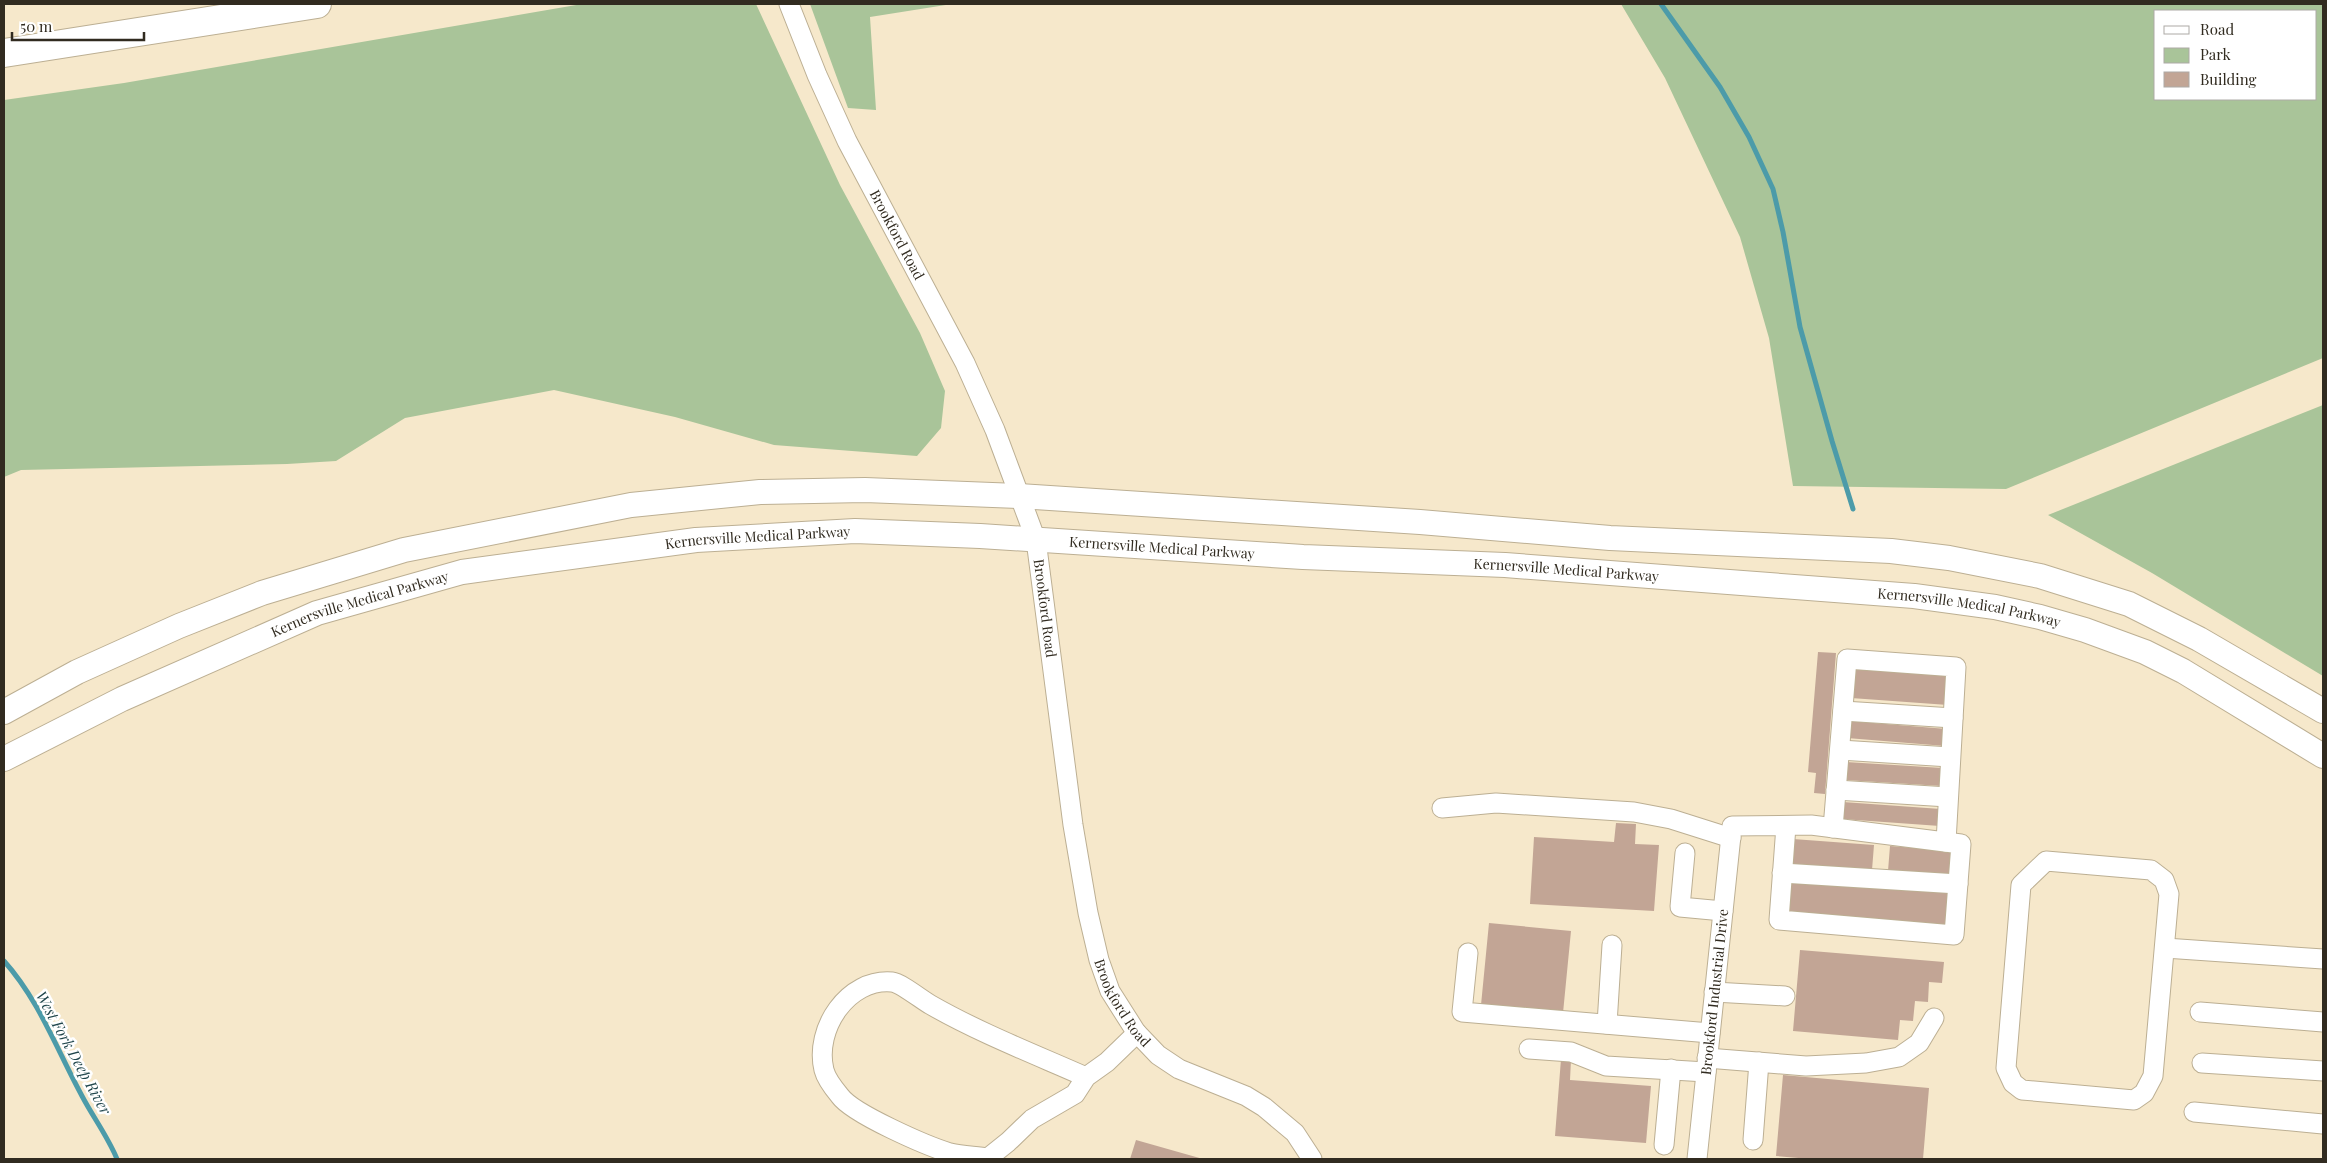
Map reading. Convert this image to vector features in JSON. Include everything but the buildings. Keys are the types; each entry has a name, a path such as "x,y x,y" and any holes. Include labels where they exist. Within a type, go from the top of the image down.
{"highway":[{"path":"4,53 317,4"}],"main road":[{"path":"4,712 126,648 262,593 395,552 631,505 760,492 865,490 1019,496 1420,522 1610,538 1881,551 1967,561 2040,576 2129,604 2200,639 2323,711"},
{"name":"Kernersville Medical Parkway","path":"4,760 122,699 317,612 462,572 647,545 754,535 855,531 1036,540 1303,557 1505,565 1914,596 1995,607 2085,630 2145,652 2183,671 2323,756"},
{"path":"1555,570 1557,534"},
{"path":"454,539 462,572"},
{"path":"2183,671 2200,639"}],"street":[{"name":"Brookford Road","path":"789,4 817,75 848,141 965,364 995,430 1036,540 1073,825 1088,913 1099,960 1110,991 1137,1033 1158,1055 1179,1069 1246,1096 1264,1106 1295,1133 1312,1159"},
{"path":"1833,828 1848,659 1956,667 1946,842"},
{"path":"1843,711 1953,718"},
{"path":"1840,750 1950,758"},
{"path":"1836,790 1948,798"},
{"path":"1442,808 1496,803 1634,812 1731,832 1786,826 1833,828 1961,844 1954,935 1779,920 1786,826"},
{"name":"Brookford Industrial Drive","path":"1696,1159 1731,832"},
{"path":"1685,853 1680,907 1723,911"},
{"path":"2046,861 2151,870 2164,880 2169,894 2165,948 2153,1076 2144,1093 2134,1100 2022,1090 2013,1083 2006,1068 2019,904 2021,885 2030,874 2046,861"},
{"path":"1782,873 1958,884"},
{"path":"1607,1024 1612,945"},
{"path":"2165,948 2323,959"},
{"path":"1468,952 1462,1012 1710,1033"},
{"path":"1086,1077 953,1017 894,982 868,984 847,998 828,1024 823,1044 824,1071 841,1098 875,1121 952,1154 988,1158 1032,1119 1075,1094 1086,1077 1107,1062 1137,1033"},
{"path":"1714,992 1785,996"},
{"path":"2200,1012 2323,1022"},
{"path":"1530,1049 1570,1052 1606,1066 1671,1070 1706,1065 1759,1062 1806,1066 1866,1063 1899,1056 1919,1043 1934,1018"},
{"path":"1753,1140 1759,1062"},
{"path":"2202,1063 2323,1071"},
{"path":"1664,1145 1671,1070"},
{"path":"2194,1112 2323,1124"}],"green space":[{"path":"582,4 756,4 840,185 920,333 945,391 941,428 917,456 774,445 675,417 554,390 405,418 336,461 287,464 21,470 4,477 4,100 124,83"},
{"path":"810,4 952,4 870,17 876,110 848,108"},
{"path":"1621,4 2323,4 2323,358 2006,489 1793,486 1769,338 1740,237 1665,78"},
{"path":"2323,405 2323,676 2152,573 2048,515"}],"waterway":[{"path":"1661,4 1720,87 1749,137 1773,189 1783,232 1800,327 1853,509"},
{"name":"West Fork Deep River","path":"4,961 27,992 47,1026 82,1096 117,1159"}]}
